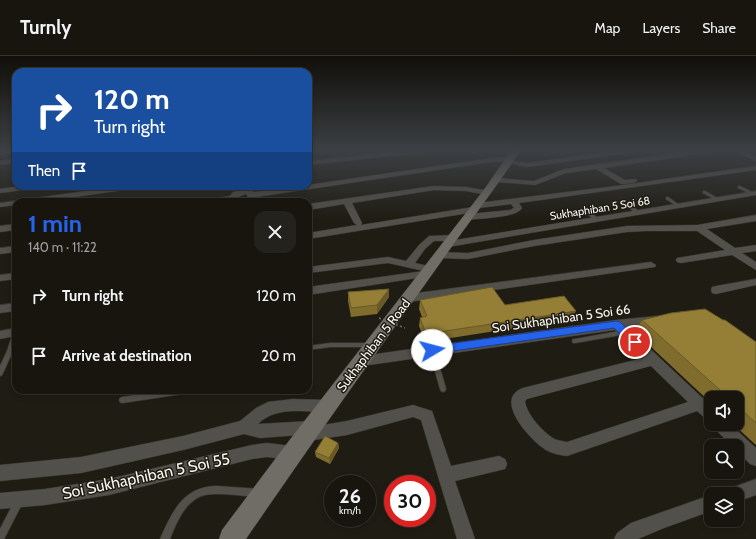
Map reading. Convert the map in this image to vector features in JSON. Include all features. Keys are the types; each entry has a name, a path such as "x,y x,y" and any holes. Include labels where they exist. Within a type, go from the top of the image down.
{"main road":[{"name":"Sukhaphiban 5 Road","path":"231,539 292,453 494,183"}],"street":[{"path":"312,187 403,174"},
{"path":"486,174 514,202 518,208 517,210 512,212 494,183"},
{"path":"312,235 494,183 511,174"},
{"path":"312,206 434,188 452,189 458,193 494,183 525,183 541,181 558,174"},
{"path":"609,174 624,182"},
{"path":"600,185 680,174"},
{"path":"514,202 592,191 658,184 722,174"},
{"path":"0,186 12,184"},
{"path":"0,191 12,189"},
{"path":"50,198 109,190"},
{"path":"233,198 236,194 241,192 249,192 253,195 288,190"},
{"name":"Sukhaphiban 5 Soi 68","path":"446,246 754,193"},
{"path":"347,201 358,223"},
{"path":"0,205 12,204"},
{"path":"312,231 441,210"},
{"path":"408,265 422,247 432,238 468,256 534,243 627,229 699,228 756,218"},
{"path":"0,229 12,228"},
{"path":"699,228 756,267"},
{"path":"680,260 756,248"},
{"path":"0,251 12,250"},
{"path":"312,270 388,260 427,272"},
{"path":"409,298 651,265"},
{"path":"312,290 427,272"},
{"path":"0,278 12,276"},
{"path":"0,283 12,282"},
{"path":"716,290 756,282"},
{"path":"0,309 12,308"},
{"name":"Soi Sukhaphiban 5 Soi 66","path":"362,361 432,350 621,328 667,318"},
{"path":"621,328 704,408"},
{"path":"0,335 12,333"},
{"path":"654,360 523,394 518,399 518,404 521,412 544,440 554,446 568,449 700,404"},
{"path":"0,473 80,465 183,443 244,427 259,413 268,408 285,406 327,406"},
{"path":"244,427 260,431 309,431 347,428 413,411 427,415 466,539"},
{"path":"727,431 756,459"},
{"name":"Soi Sukhaphiban 5 Soi 55","path":"0,501 45,497 109,486 252,452 267,450 292,453"},
{"path":"446,475 499,464"},
{"path":"744,491 756,487"},
{"path":"623,539 624,536 638,529 704,505"}],"lane":[{"path":"739,187 754,193"},
{"path":"704,192 717,199"},
{"path":"667,198 679,206"},
{"path":"627,204 638,212"},
{"path":"585,210 596,219"},
{"path":"575,341 621,328"},
{"path":"312,347 330,345 373,344"},
{"path":"0,373 12,345"},
{"path":"432,350 443,389"},
{"path":"122,400 162,394"},
{"path":"165,539 174,517 183,505 206,491 264,493"},
{"path":"0,538 20,499"}],"path":[{"path":"379,318 405,328"}],"building":[{"path":"492,287 505,305 564,296 576,311 426,334 420,318 427,316 420,300"},
{"path":"389,289 377,305 351,308 348,292"},
{"path":"705,309 725,320 756,342 756,423 744,412 744,391 721,391 642,320 671,313"},
{"path":"325,436 338,443 329,458 315,452"}],"route":[{"path":"432,350 616,324 635,342"}]}
